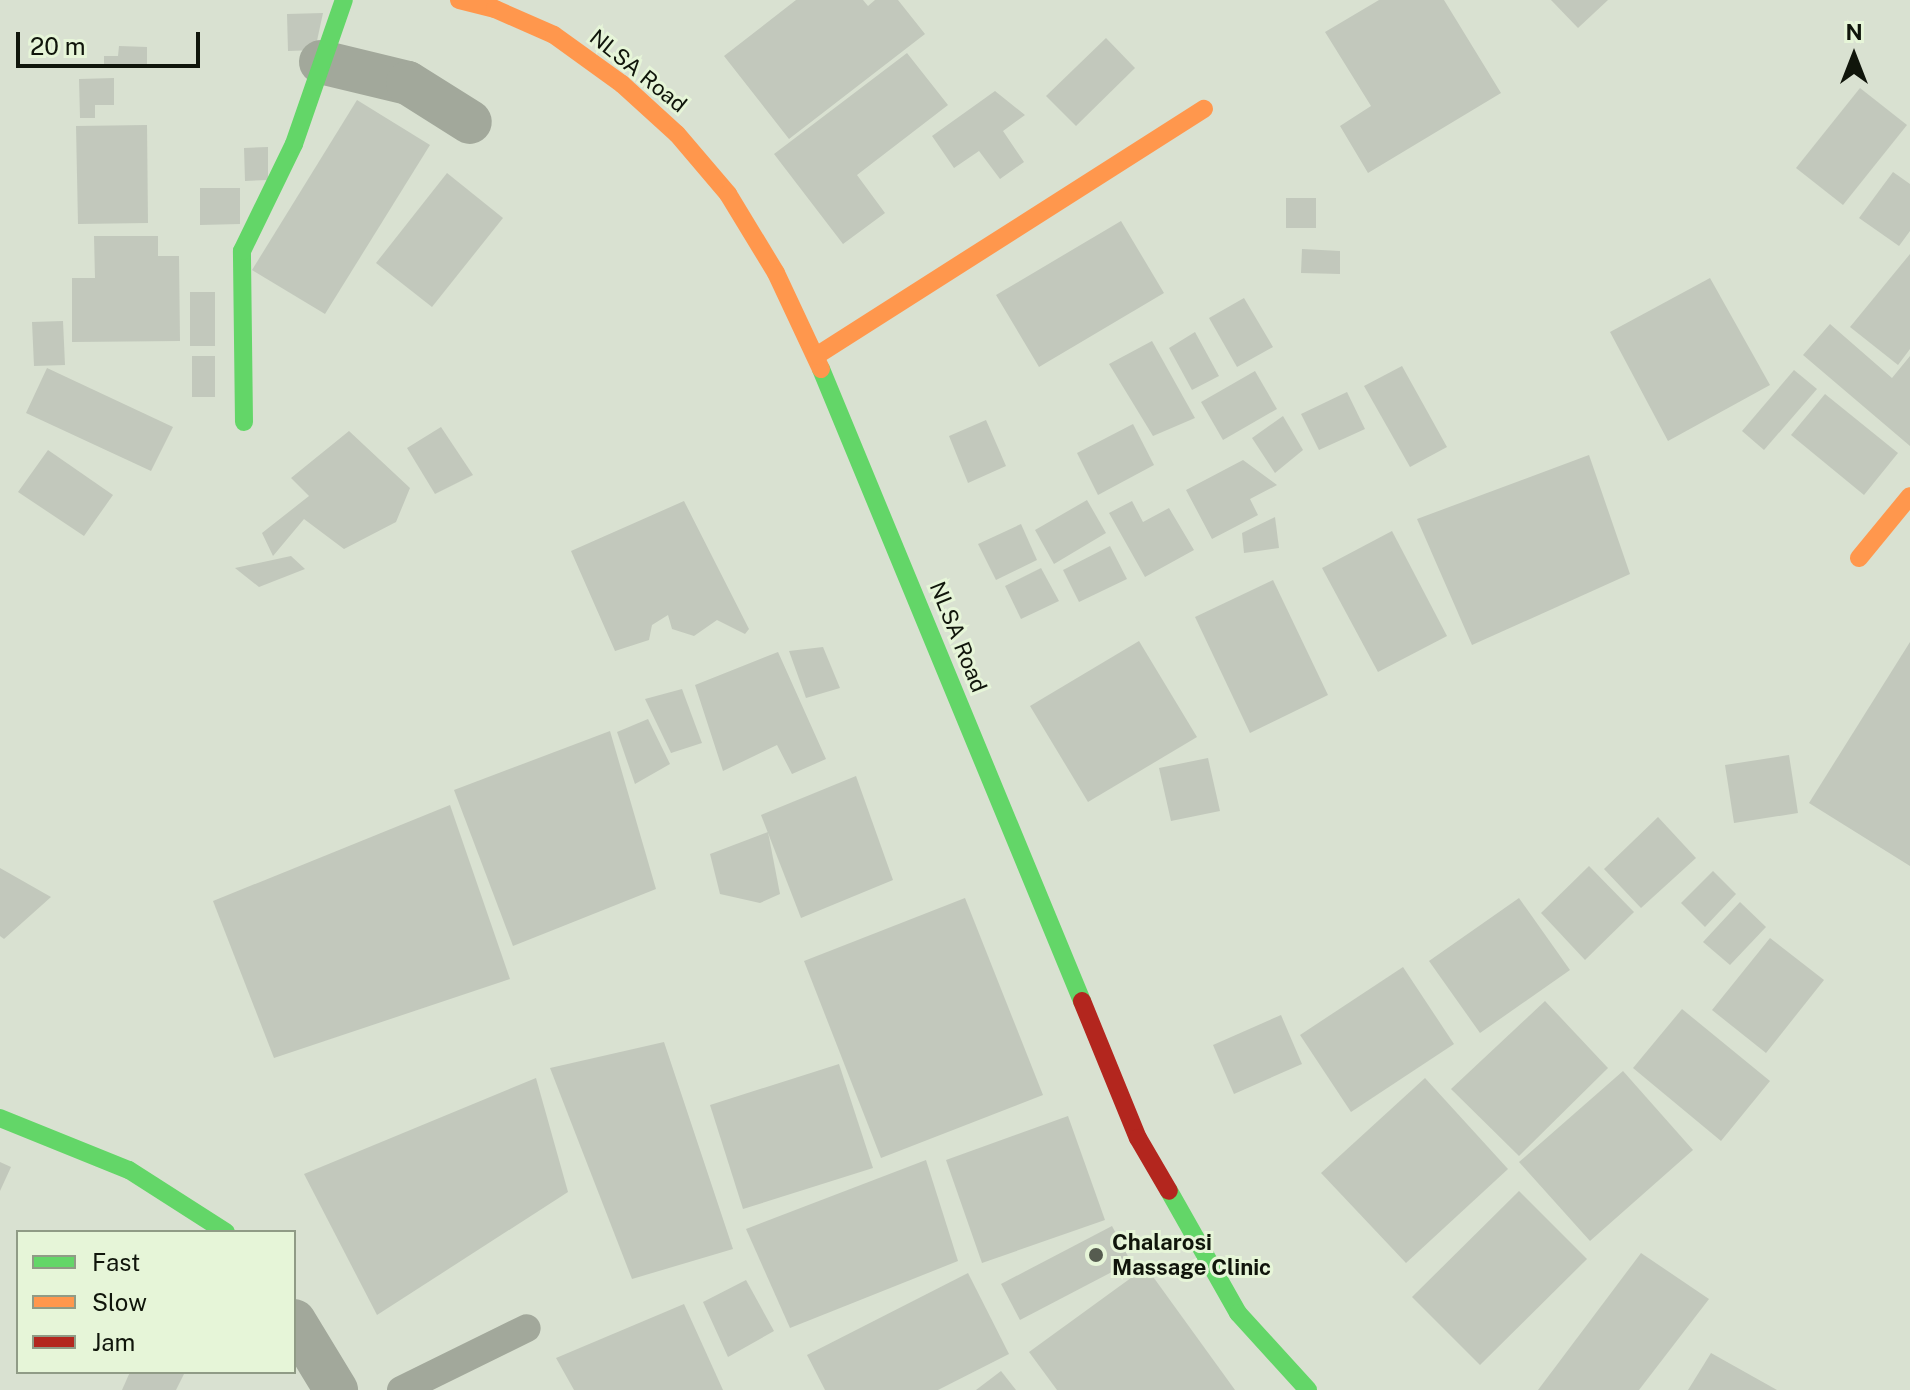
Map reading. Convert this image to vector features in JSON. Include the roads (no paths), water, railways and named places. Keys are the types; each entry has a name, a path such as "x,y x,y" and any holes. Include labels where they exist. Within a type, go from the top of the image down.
{"main road":[{"path":"244,422 242,251 294,144 344,0"},
{"name":"NLSA Road","path":"459,0 495,9 554,35 622,84 677,134 728,194 776,273 816,356 1138,1138 1238,1313 1308,1390"},
{"path":"816,356 1204,109"},
{"path":"1859,558 1910,496"},
{"path":"0,1118 129,1170 223,1230"}],"street":[{"path":"321,62 408,83 470,122"},
{"path":"296,1324 336,1390"}],"lane":[{"path":"401,1390 527,1328"}],"place":[{"name":"Chalarosi Massage Clinic","path":"1096,1255"}]}
